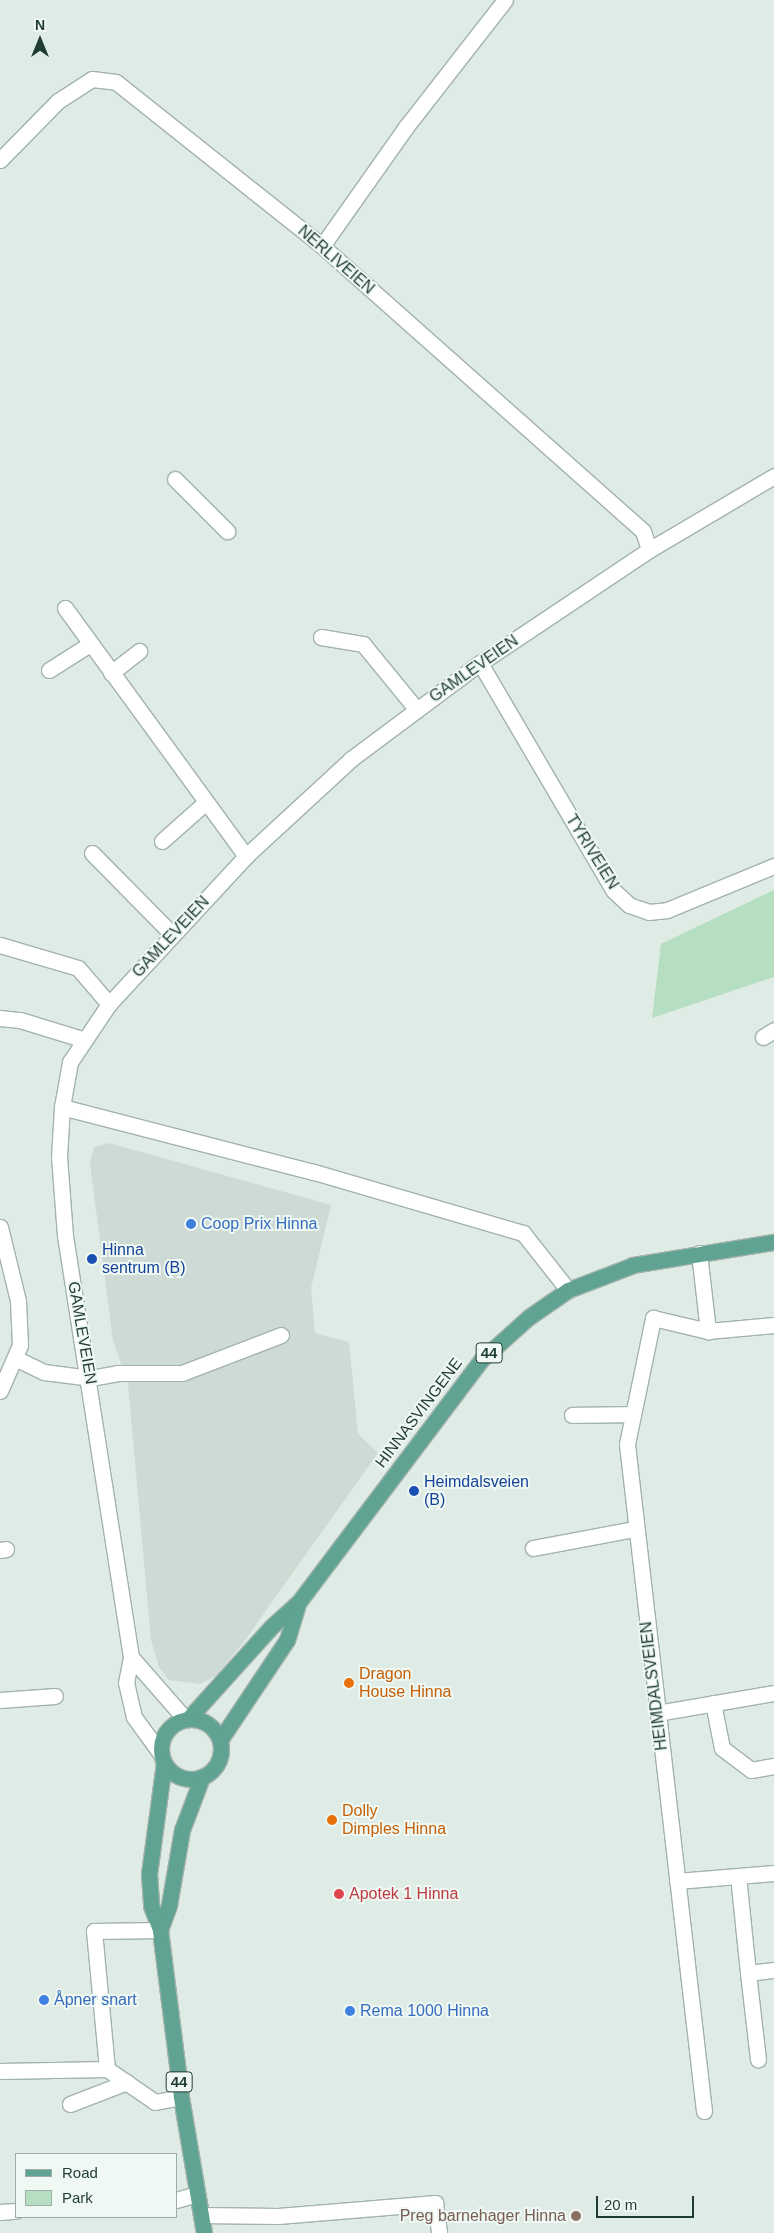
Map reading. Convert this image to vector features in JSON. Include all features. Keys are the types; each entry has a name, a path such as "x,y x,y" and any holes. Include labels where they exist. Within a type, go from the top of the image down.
{"main road":[{"name":"HINNASVINGENE","path":"186,1719 271,1627 298,1603 481,1360 528,1318 568,1290 633,1265 774,1242"},
{"name":"HINNASVINGENE","path":"220,1740 287,1640 298,1603"},
{"path":"186,1719 208,1724 220,1740"},
{"name":"44","path":"186,1719 166,1732 149,1874 151,1906 160,1930 181,2097 204,2233"},
{"name":"44","path":"160,1930 170,1905 182,1830 202,1777 218,1760 220,1740"},
{"path":"162,1758 180,1777 202,1777"}],"street":[{"path":"322,246 406,127 505,0"},
{"name":"NERLIVEIEN","path":"0,160 58,101 92,80 116,82 322,246 643,531 649,550"},
{"name":"GAMLEVEIEN","path":"162,1758 134,1717 126,1683 131,1657 90,1378 65,1236 59,1156 62,1107 70,1062 109,1004 246,856 351,758 480,663 649,550 774,476"},
{"path":"175,478 226,531"},
{"path":"66,608 205,803 246,856"},
{"path":"321,637 363,644 417,710"},
{"path":"49,670 90,644"},
{"path":"111,673 139,651"},
{"name":"TYRIVEIEN","path":"480,663 614,891 647,919 774,866"},
{"path":"162,841 205,803"},
{"path":"92,853 173,935"},
{"path":"0,944 78,968 109,1004"},
{"path":"0,1018 20,1020 85,1040"},
{"path":"62,1107 314,1172 523,1233 568,1290"},
{"path":"0,1227 18,1301 20,1345 0,1391"},
{"path":"699,1253 708,1331 774,1325"},
{"name":"HEIMDALSVEIEN","path":"704,2111 635,1530 627,1444 653,1318 708,1331"},
{"path":"15,1358 44,1372 90,1378 117,1373 182,1374 281,1335"},
{"path":"572,1415 633,1414"},
{"path":"533,1548 635,1530"},
{"path":"131,1657 186,1719"},
{"path":"657,1713 774,1693"},
{"path":"0,1700 55,1696"},
{"path":"713,1704 722,1748 752,1770 774,1766"},
{"path":"677,1881 774,1874"},
{"path":"738,1876 758,2058"},
{"path":"107,2069 94,1931 160,1930"},
{"path":"748,1973 774,1970"},
{"path":"0,2071 107,2069 155,2102 181,2097"},
{"path":"70,2104 127,2082"},
{"path":"178,2199 197,2194"},
{"path":"201,2215 278,2216 435,2203 438,2233"},
{"path":"0,2212 15,2211"}],"shaded area":[{"path":"109,1143 331,1205 311,1288 315,1333 349,1342 358,1434 378,1453 243,1643 217,1675 200,1684 169,1680 159,1667 151,1640 128,1384 113,1341 90,1163 94,1147"}],"green space":[{"path":"774,890 774,977 652,1018 661,944"}],"place":[{"name":"Coop Prix Hinna","path":"191,1224"},
{"name":"Hinna sentrum (B)","path":"92,1259"},
{"name":"Heimdalsveien (B)","path":"414,1491"},
{"name":"Dragon House Hinna","path":"349,1683"},
{"name":"Dolly Dimples Hinna","path":"332,1820"},
{"name":"Apotek 1 Hinna","path":"339,1894"},
{"name":"Åpner snart","path":"44,2000"},
{"name":"Rema 1000 Hinna","path":"350,2011"},
{"name":"Preg barnehager Hinna","path":"576,2216"}]}
